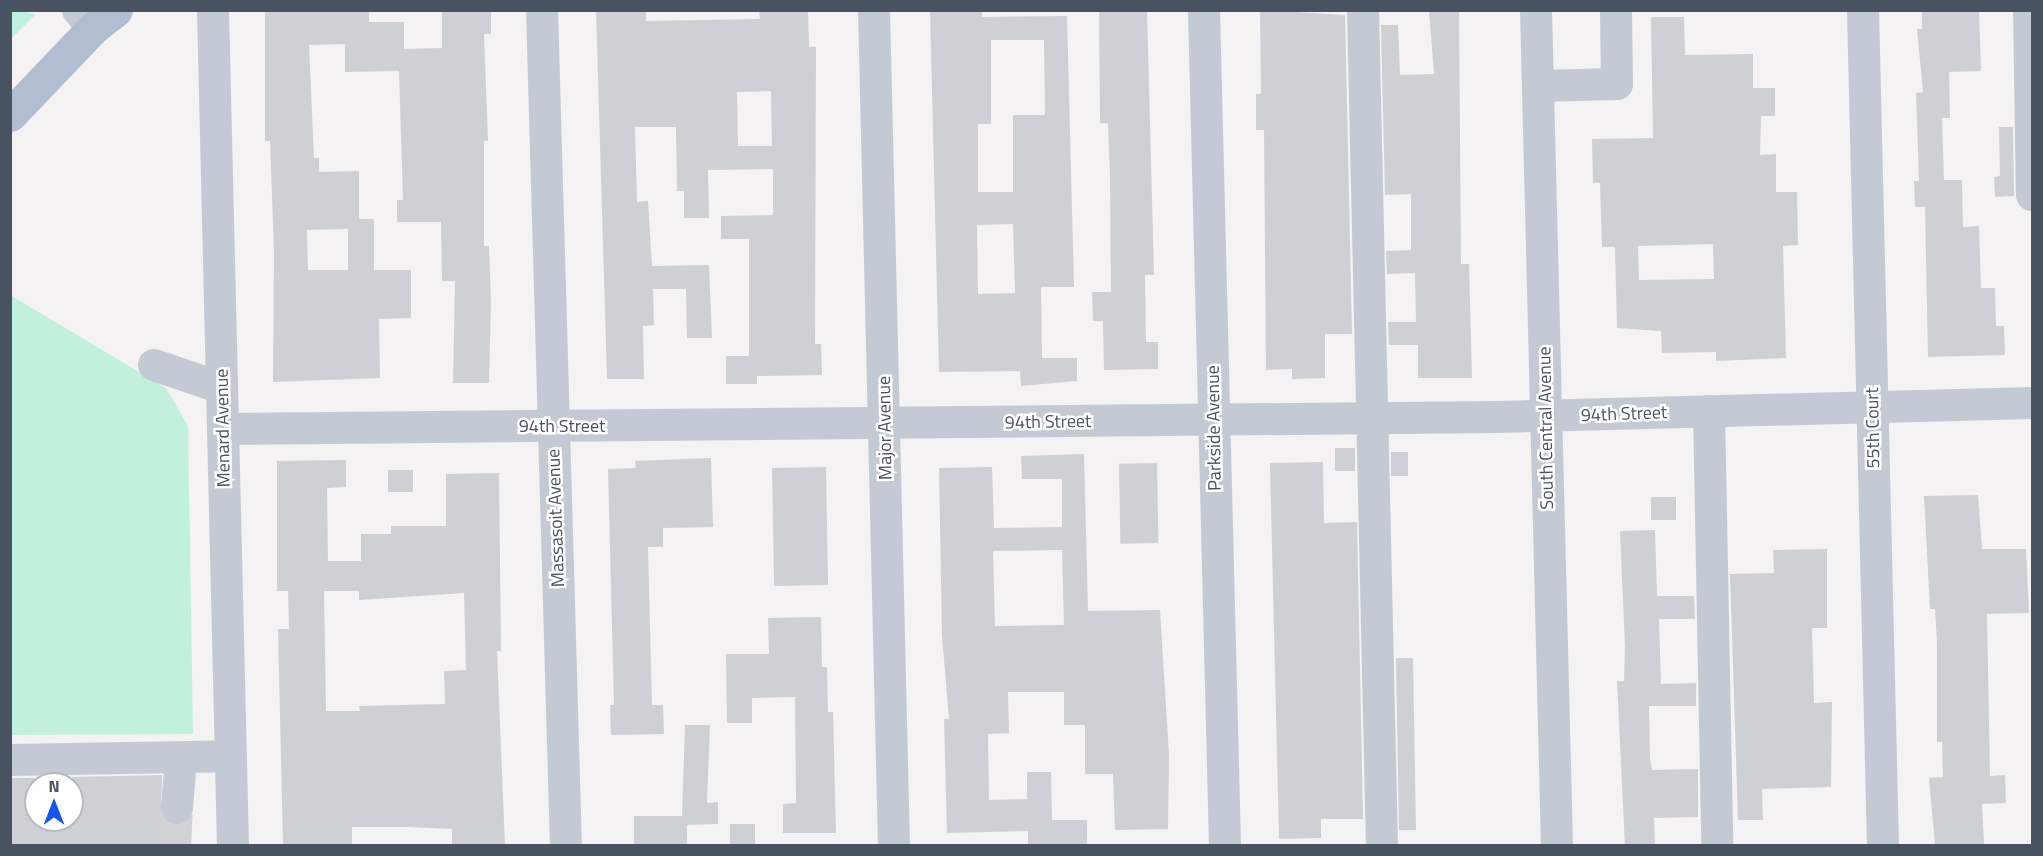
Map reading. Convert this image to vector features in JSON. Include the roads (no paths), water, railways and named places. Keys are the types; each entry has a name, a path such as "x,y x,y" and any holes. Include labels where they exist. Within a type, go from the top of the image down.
{"main road":[{"path":"10,115 96,16"}],"street":[{"name":"Menard Avenue","path":"213,10 233,846"},
{"name":"Massasoit Avenue","path":"542,10 566,846"},
{"name":"Major Avenue","path":"874,10 894,846"},
{"name":"Parkside Avenue","path":"1204,10 1225,846"},
{"path":"1363,10 1382,846"},
{"name":"South Central Avenue","path":"1536,10 1557,846"},
{"path":"1538,86 1617,84 1616,10"},
{"name":"55th Court","path":"1863,10 1883,846"},
{"path":"2029,10 2032,195"},
{"path":"154,365 222,388"},
{"name":"94th Street","path":"223,429 553,425 885,425 1546,416 2032,403"},
{"path":"1709,411 1717,846"},
{"path":"10,760 231,756"},
{"path":"177,808 181,758"}],"tunnel":[{"path":"175,846 177,808"}]}
